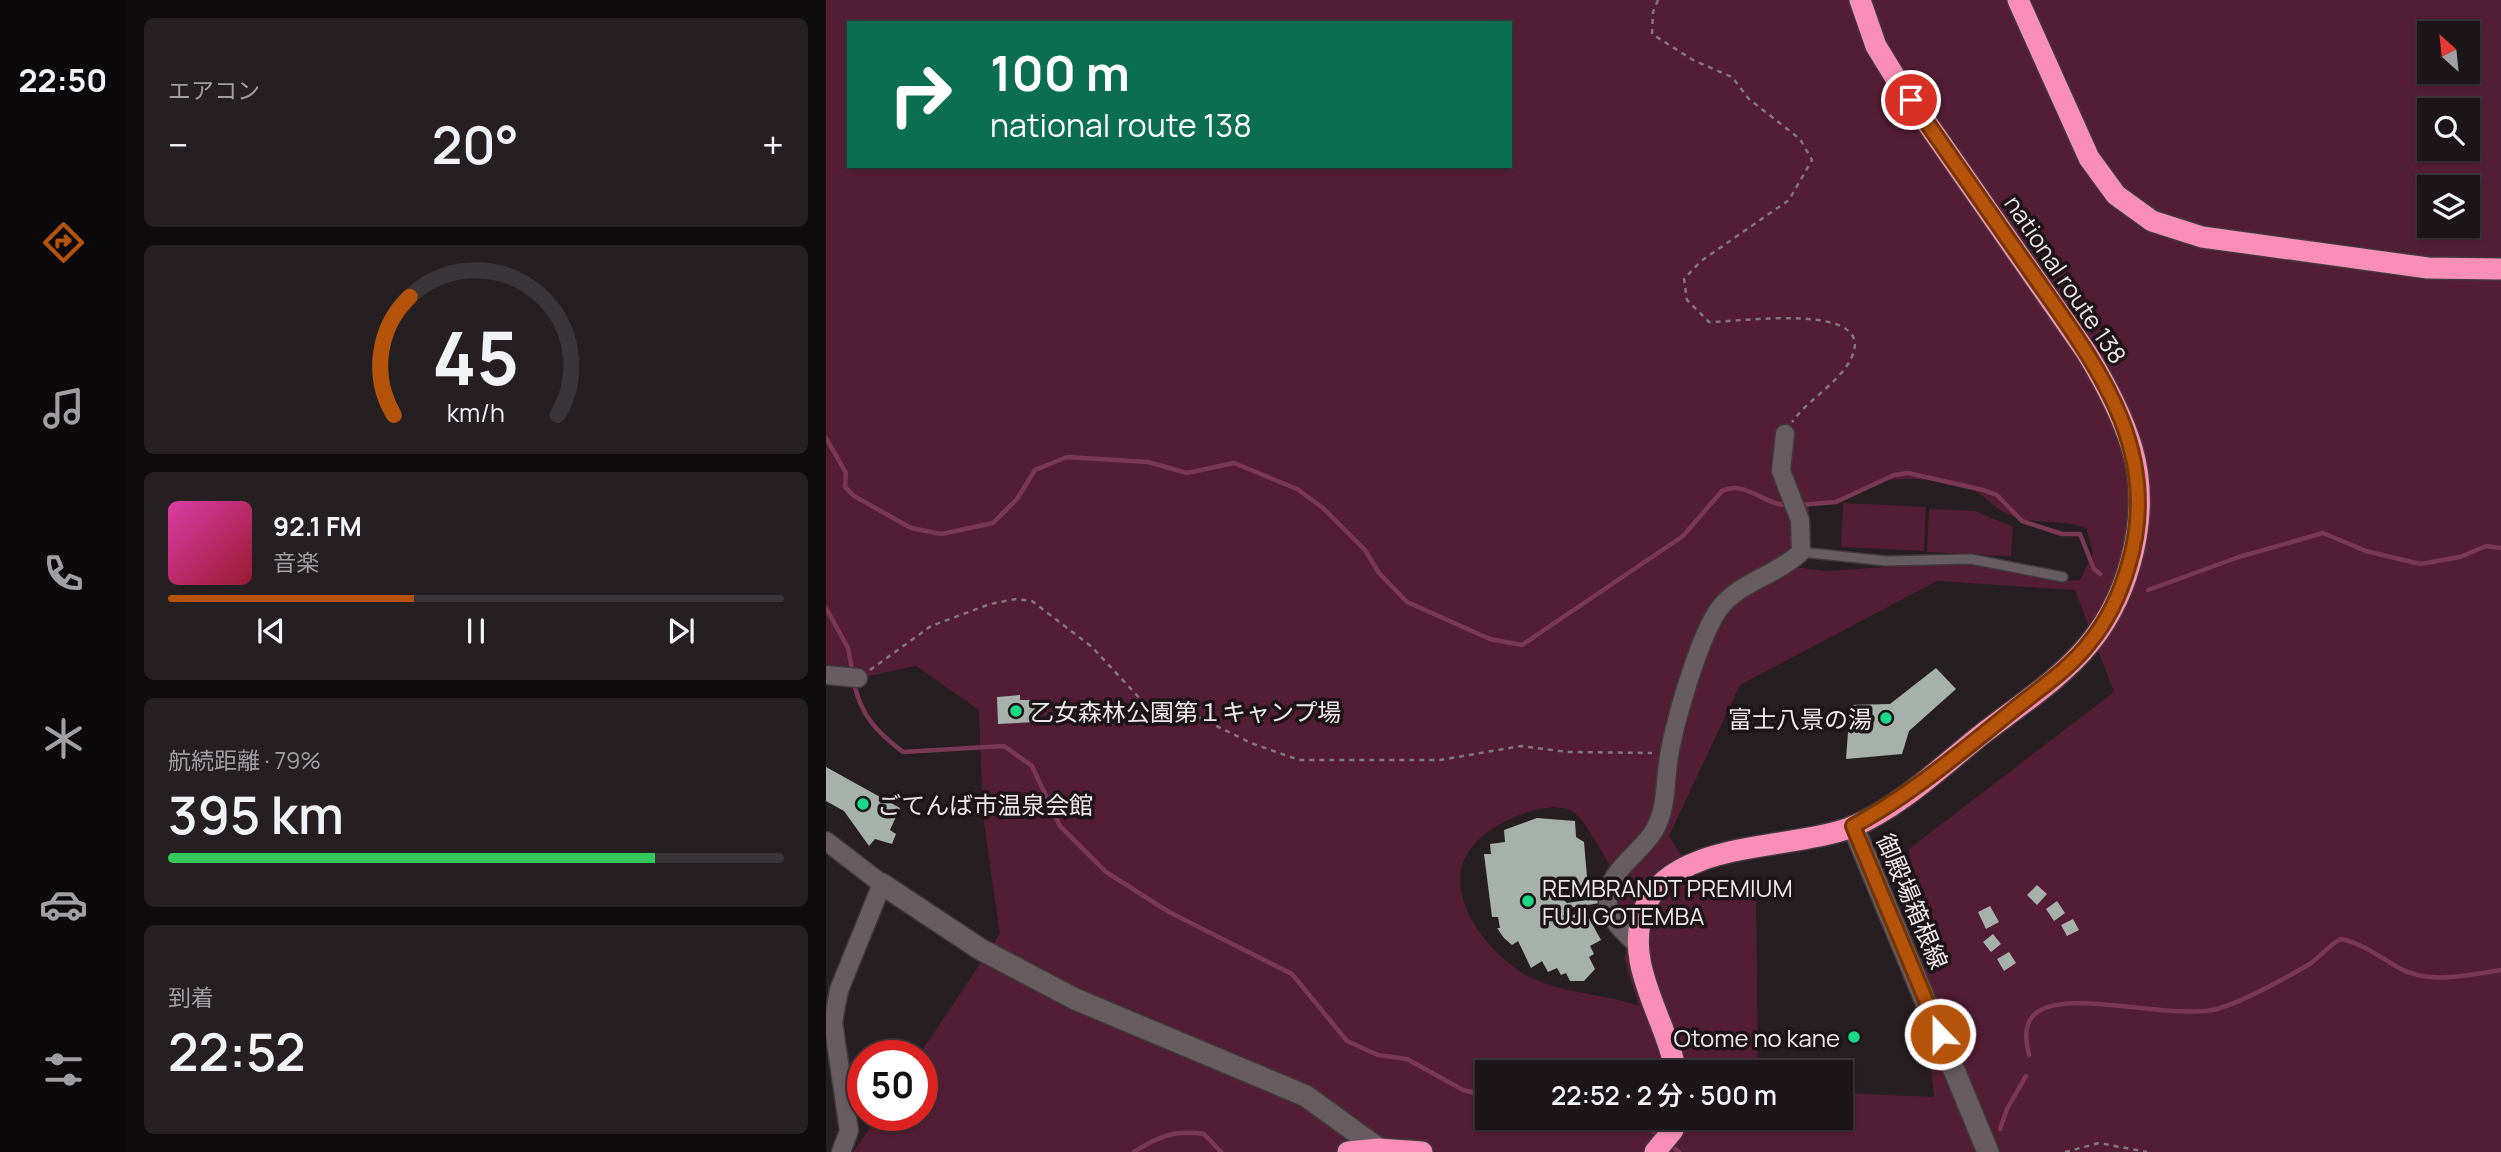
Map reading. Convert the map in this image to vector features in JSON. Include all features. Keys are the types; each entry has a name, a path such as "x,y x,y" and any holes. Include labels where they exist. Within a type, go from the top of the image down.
{"highway":[{"name":"national route 138","path":"1639,946 1640,923 1647,904 1661,884 1679,870 1701,860 1818,837 1853,826 1906,794 2065,668 2090,643 2108,616 2123,584 2133,550 2139,482 2133,450 2106,385 2079,341 1895,77 1864,21 1860,0"},
{"path":"2018,0 2089,158 2116,195 2152,221 2202,237 2428,268 2501,270"},
{"path":"1639,946 1649,994 1672,1060"},
{"path":"1656,1151 1670,1130"},
{"path":"1348,1152 1379,1149 1422,1152"}],"street":[{"path":"1639,946 1620,929 1611,915 1608,892 1620,872 1656,828 1669,754 1696,663 1718,611 1735,592 1776,573 1801,552 1798,514 1780,457 1785,434"},
{"path":"826,675 858,678"},
{"name":"御殿場箱根線","path":"1853,826 1988,1152"},
{"path":"826,841 882,884 980,949 1075,999 1307,1096 1379,1149"},
{"path":"841,1152 849,1131 832,1022 839,990 882,884"}],"lane":[{"path":"1801,552 1886,561 1971,559 2063,576"}],"path":[{"path":"1658,0 1653,12 1652,34 1693,60 1732,77 1749,99 1800,139 1812,160 1789,200 1701,261 1685,279 1686,300 1709,322 1801,317 1839,326 1852,335 1855,348 1849,363 1806,403 1785,434"},
{"path":"858,678 931,626 990,604 1016,599 1032,601 1082,639 1145,704 1178,707 1251,743 1299,760 1440,760 1521,746 1568,752 1669,754"},
{"path":"2065,1152 2099,1143 2147,1152"}],"shaded area":[{"path":"826,0 2501,0 2501,1152 853,1152 868,1131 938,1131 938,1040 929,1040 1000,934 983,817 979,710 916,666 826,685","holes":["1898,479 1958,484 1977,492 1999,509 2017,518 2067,523 2086,528 2093,553 2080,580 2061,581 1956,562 1827,571 1792,567 1810,548 1809,503 1844,500 1872,483","1937,581 2075,590 2114,692 1909,849 1934,1097 1853,1094 1853,1130 1475,1130 1475,1060 1758,1060 1756,888 1709,900 1669,836 1740,685","1554,807 1576,814 1613,870 1602,911 1612,934 1627,949 1624,959 1639,1006 1549,985 1521,972 1487,941 1463,900 1461,870 1474,845 1485,834 1512,818"]},
{"path":"1843,503 1926,507 1924,551 1841,547"},
{"path":"1929,509 1975,511 2013,527 2011,556 1927,552"}],"building":[{"name":"富士八景の湯","path":"1936,668 1956,689 1909,731 1902,754 1846,759 1850,705 1890,704"},
{"name":"乙女森林公園第１キャンプ場","path":"1020,695 1020,700 1035,700 1036,722 998,724 997,697"},
{"name":"ごてんば市温泉会館","path":"826,767 900,808 890,830 896,834 892,844 875,839 869,846 844,811 826,801"},
{"name":"REMBRANDT PREMIUM FUJI GOTEMBA","path":"1537,818 1575,821 1576,837 1584,842 1588,889 1554,892 1567,903 1600,898 1600,903 1568,908 1563,917 1568,918 1584,909 1601,940 1590,946 1594,954 1589,957 1595,969 1584,981 1570,981 1566,973 1561,975 1557,968 1548,972 1542,961 1531,968 1518,941 1512,945 1504,938 1497,928 1500,928 1498,917 1492,917 1484,854 1491,854 1490,844 1505,842 1504,830"},
{"path":"2037,885 2047,894 2037,905 2027,895"},
{"path":"2057,901 2065,913 2054,921 2046,909"},
{"path":"1990,906 1999,922 1986,929 1978,912"},
{"path":"2073,919 2079,930 2067,936 2061,925"},
{"path":"1993,934 2001,944 1991,952 1983,942"},
{"path":"2009,952 2016,963 2004,971 1997,959"}],"waterway":[{"path":"826,438 846,473 845,487 854,496 911,528 941,534 993,523 1017,499 1035,470 1067,457 1148,462 1187,473 1234,463 1297,489 1323,508 1365,550 1379,573 1407,602 1490,639 1522,645 1683,536 1722,491 1739,488 1772,502 1790,505"},
{"path":"1799,505 1836,502 1894,475 1908,473 1983,490 1997,495 2022,521 2062,534 2080,534 2094,569 2100,574"},
{"path":"2148,590 2239,557 2323,533 2366,551 2420,564 2460,557 2486,546 2501,548"},
{"path":"826,608 848,648 853,674"},
{"path":"854,683 861,705 871,722 903,752 1004,746 1032,766 1060,826 1106,872 1169,912 1292,974 1347,1041 1378,1055 1407,1059 1463,1090 1475,1093"},
{"path":"2029,1055 2026,1040 2028,1024 2034,1015 2048,1007 2092,1004 2197,1012 2217,1009 2298,971 2341,939 2364,947 2399,968 2423,976 2449,977 2501,970"},
{"path":"2000,1129 2007,1109 2026,1076"},
{"path":"1652,1130 1659,1136"},
{"path":"1134,1152 1159,1138 1184,1133 1204,1134 1221,1152"},
{"path":"1669,1144 1679,1152"}],"place":[{"name":"乙女森林公園第１キャンプ場","path":"1016,711"},
{"name":"富士八景の湯","path":"1886,718"},
{"name":"ごてんば市温泉会館","path":"863,804"},
{"name":"REMBRANDT PREMIUM FUJI GOTEMBA","path":"1528,901"},
{"name":"Otome no kane","path":"1854,1037"}],"route":[{"path":"1911,100 2087,353 2122,417 2133,450 2139,482 2133,550 2123,584 2108,616 2090,643 2065,668 1906,794 1853,826 1940,1034"}]}
